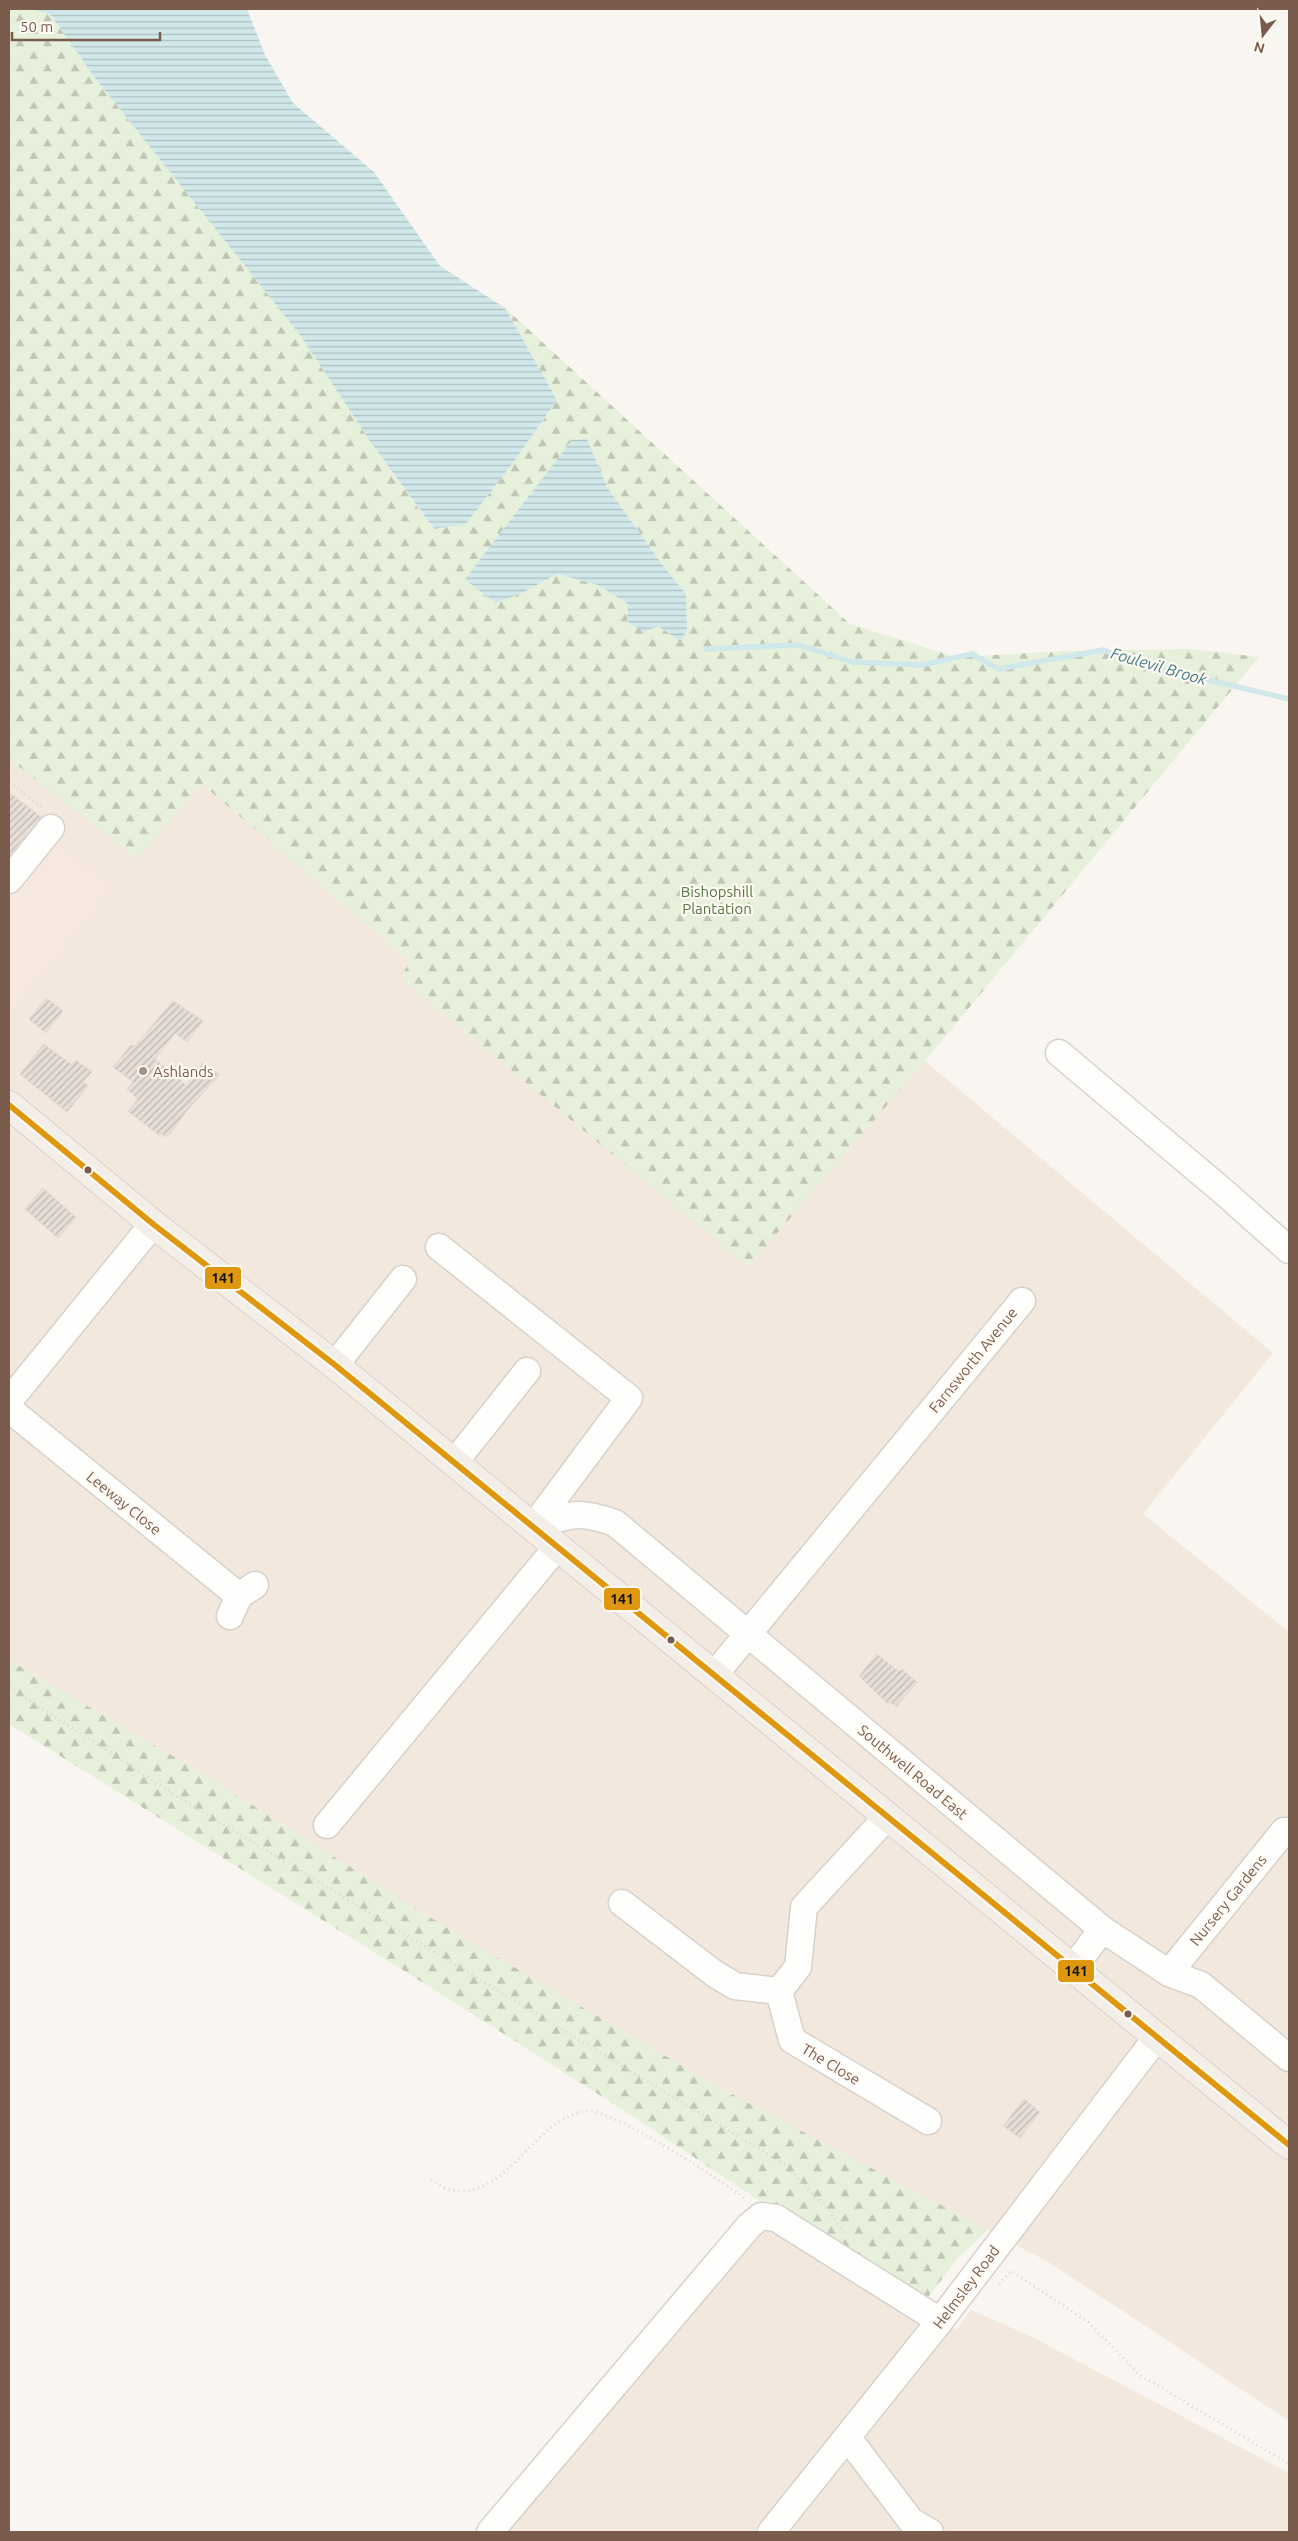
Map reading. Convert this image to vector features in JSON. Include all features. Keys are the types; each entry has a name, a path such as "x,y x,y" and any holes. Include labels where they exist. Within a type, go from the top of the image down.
{"main road":[{"path":"9,1105 153,1224 335,1365 1289,2145"}],"street":[{"path":"9,880 51,828"},
{"path":"1059,1053 1289,1250"},
{"path":"9,1400 153,1224"},
{"path":"439,1247 629,1398 533,1527"},
{"path":"335,1365 403,1279"},
{"name":"Farnsworth Avenue","path":"715,1674 1022,1301"},
{"path":"454,1463 526,1371"},
{"name":"Leeway Close","path":"9,1410 241,1599"},
{"name":"Southwell Road East","path":"533,1527 569,1514 594,1516 615,1523 1102,1929 1169,1973 1201,1985 1289,2058"},
{"path":"327,1825 557,1547"},
{"path":"622,1903 669,1925 715,1974 735,1986 779,1991 798,1967 804,1907 888,1816"},
{"name":"Nursery Gardens","path":"1169,1973 1284,1831 1289,1831"},
{"path":"1073,1969 1102,1929"},
{"name":"The Close","path":"779,1991 792,2040 928,2121"},
{"name":"Helmsley Road","path":"771,2532 940,2321 1157,2037"},
{"path":"490,2532 749,2226 761,2216 776,2218 940,2321"},
{"path":"848,2438 911,2521 930,2532"}],"path":[{"path":"9,782 58,820 51,828"},
{"path":"9,1687 183,1800 784,2164 829,2211 844,2233"},
{"path":"431,2180 449,2190 471,2191 496,2178 567,2117 588,2110 610,2117 724,2183 761,2216"},
{"path":"997,2287 1011,2272 1088,2322 1140,2375 1289,2464"}],"shaded area":[{"path":"9,759 137,859 202,784 410,962 401,979 748,1266 925,1061 1273,1353 1143,1514 1289,1632 1289,2421 1050,2263 715,2085 444,1926 195,1769 9,1660"},
{"path":"9,792 45,821 41,827 116,888 9,1018"},
{"path":"761,2216 956,2330 971,2310 1032,2337 1289,2473 1289,2532 490,2532"}],"green space":[{"name":"Bishopshill Plantation","path":"9,9 30,9 50,14 95,78 300,335 372,444 433,529 466,523 515,460 557,400 505,308 850,624 956,657 1067,651 1190,649 1259,657 925,1061 748,1267 401,979 409,961 202,784 137,859 9,759","holes":["587,439 607,487 685,594 627,622 628,604 598,585 557,574 522,593 465,579 572,440"]},
{"path":"9,1660 195,1769 444,1926 715,2085 988,2230 957,2259 928,2297 910,2296 850,2261 640,2121 457,2004 9,1724"}],"water":[{"path":"30,9 247,9 265,55 293,103 374,172 440,266 505,308 557,400 515,460 466,524 434,529 372,444 300,335 95,78 50,14"},
{"path":"587,439 607,487 661,563 686,594 687,631 680,641 658,626 644,632 627,622 628,604 598,585 557,574 522,593 495,603 465,579 572,440"}],"building":[{"path":"9,792 41,817 9,856"},
{"path":"46,998 63,1011 46,1033 29,1019"},
{"name":"Ashlands","path":"173,1001 203,1021 187,1042 175,1033 155,1059 186,1085 203,1063 219,1075 185,1113 170,1134 165,1137 161,1133 160,1136 128,1111 138,1099 127,1089 133,1082 113,1067 131,1045 135,1046"},
{"path":"44,1044 72,1065 76,1060 92,1072 83,1082 88,1086 67,1112 20,1074"},
{"path":"43,1188 76,1217 58,1238 25,1209"},
{"path":"877,1654 899,1672 902,1669 917,1682 896,1707 890,1702 888,1704 859,1676"},
{"path":"1024,2099 1040,2112 1020,2138 1003,2126"}],"waterway":[{"name":"Foulevil Brook","path":"707,649 799,645 852,662 922,665 972,654 999,669 1103,650 1158,668 1289,699"}],"transit line":[{"name":"141","path":"9,1105 153,1224 335,1365 1289,2145"}],"place":[{"name":"Ashlands","path":"143,1071"}]}
